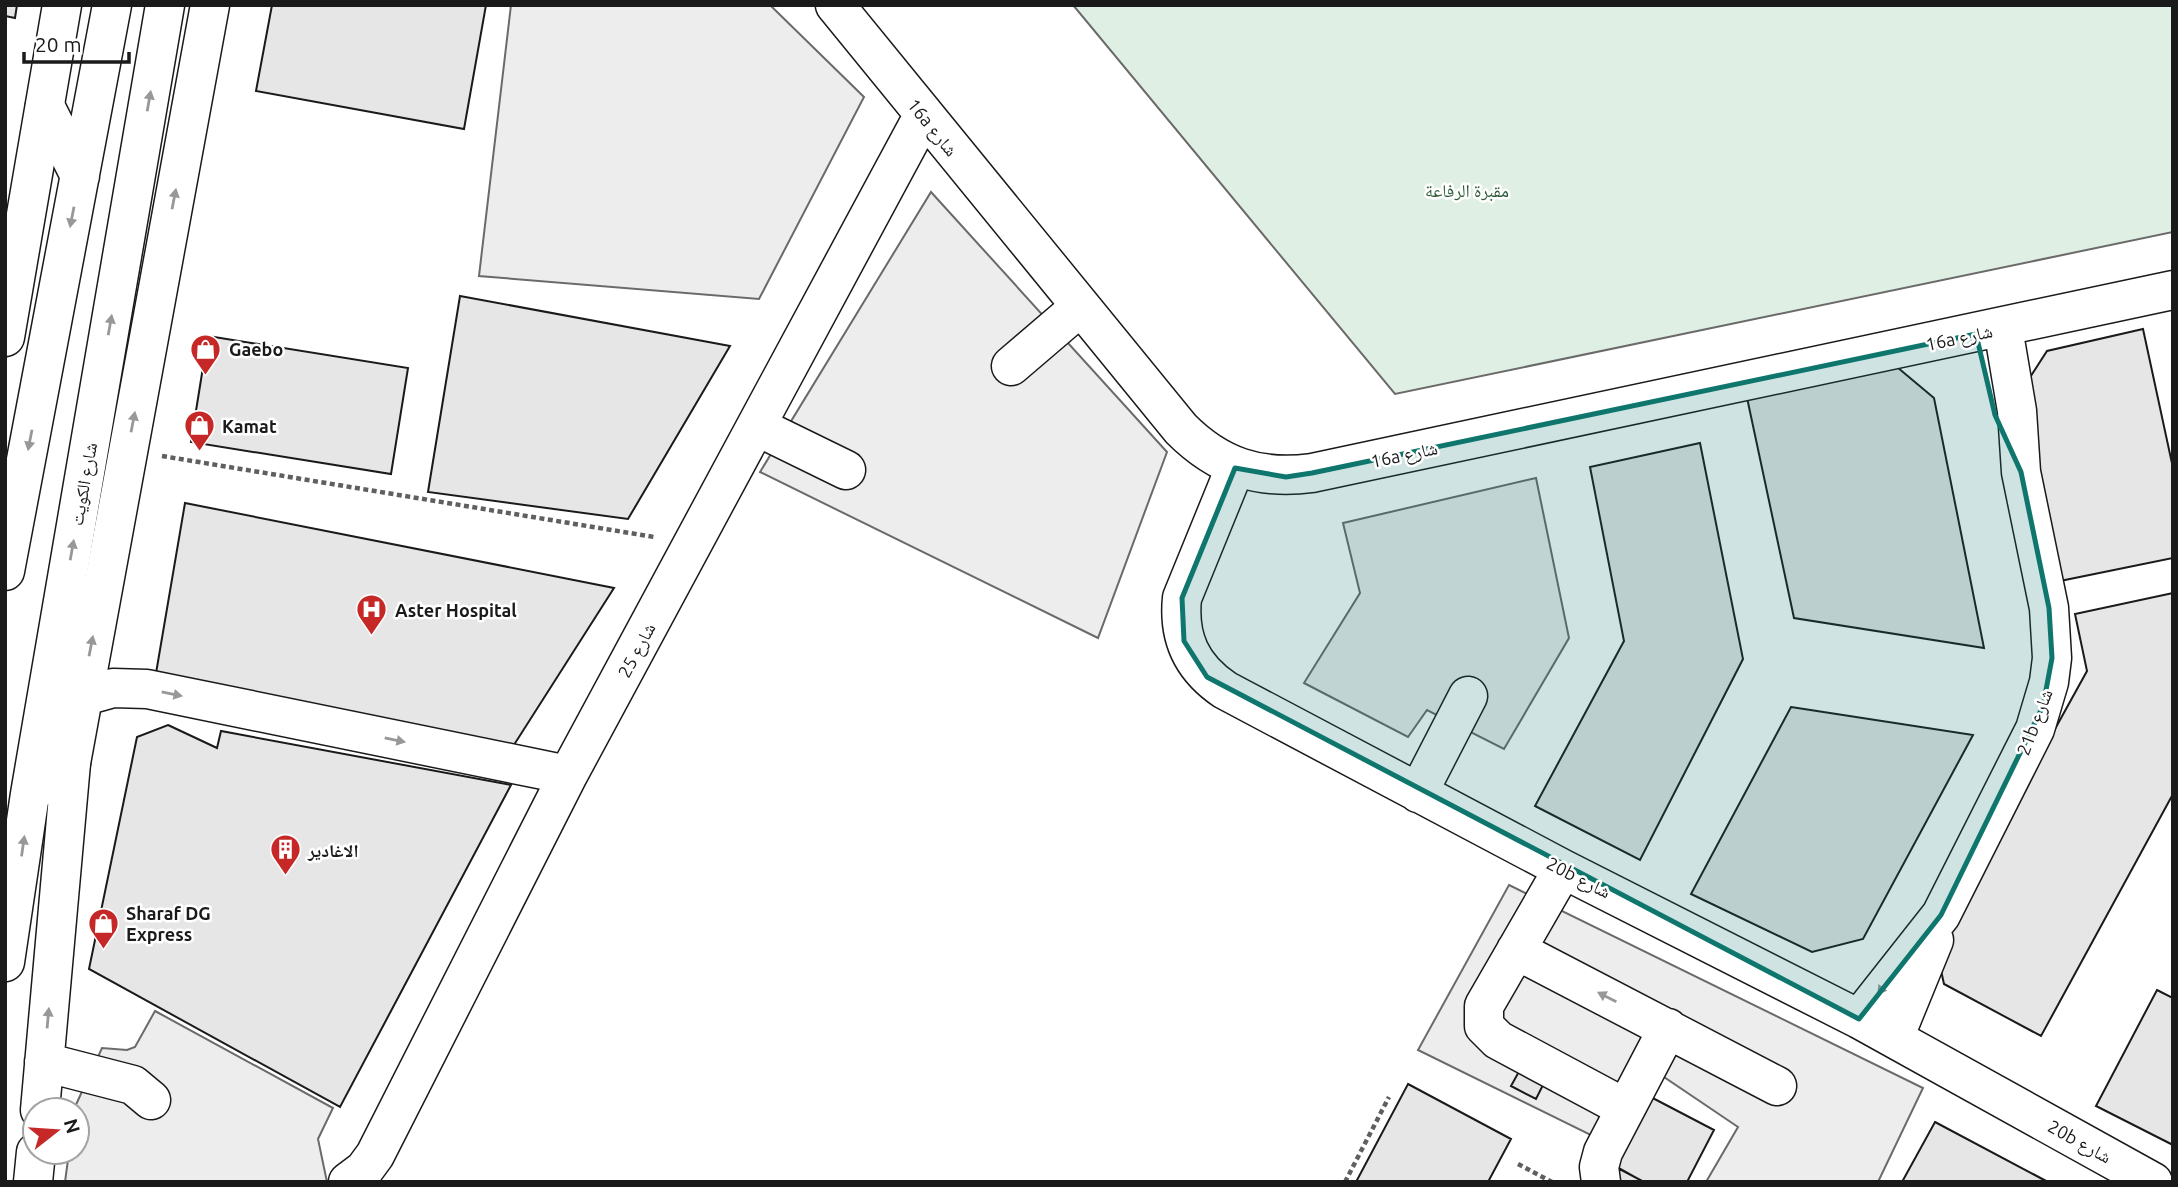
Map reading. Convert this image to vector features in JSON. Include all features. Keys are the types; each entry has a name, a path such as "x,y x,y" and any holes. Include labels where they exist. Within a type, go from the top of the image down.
{"street":[{"path":"5,337 62,5"},
{"path":"5,571 10,527 112,5"},
{"name":"شارع الكويت","path":"5,962 30,794 165,5"},
{"path":"41,1096 71,763 81,697 210,5"},
{"name":"16a شارع","path":"835,5 1181,429 1215,458 1235,468 1273,476 1312,473 2173,290"},
{"path":"45,106 80,176"},
{"name":"شارع 25","path":"348,1182 364,1170 375,1155 568,775 923,116"},
{"path":"1011,366 1080,307"},
{"name":"21b شارع","path":"1894,1038 1926,966 1941,915 2035,729 2049,682 2050,621 2021,472 2017,411 1989,331"},
{"path":"756,426 846,470"},
{"name":"20b شارع","path":"1235,468 1182,598 1180,619 1184,641 1193,661 1207,677 1224,690 1418,793 1859,1019 2153,1182"},
{"path":"81,697 113,688 147,689 568,775"},
{"path":"1418,793 1468,696"},
{"path":"30,794 71,763"},
{"path":"1563,869 1484,1006 1483,1026 1489,1034 1625,1108"},
{"name":"21b شارع","path":"1859,1019 1941,915"},
{"path":"1516,950 1777,1086"},
{"path":"1601,1182 1599,1167 1604,1152 1668,1028"},
{"path":"44,1062 133,1085 151,1100"}],"path":[{"path":"127,450 693,543"},
{"path":"1345,1182 1388,1097"},
{"path":"1518,1164 1552,1182"}],"highlighted area":[{"path":"1976,334 1995,415 2021,472 2049,608 2052,658 2043,706 1941,915 1859,1019 1207,677 1184,641 1182,598 1235,468 1286,477 1312,473"}],"green space":[{"name":"مقبرة الرفاعة","path":"1073,5 2173,5 2173,232 1395,394"}],"shaded area":[{"path":"511,5 770,5 864,97 759,299 479,276"},
{"path":"931,192 1167,452 1098,638 760,472"},
{"path":"1536,478 1569,638 1504,749 1427,710 1408,737 1304,683 1360,593 1343,523"},
{"path":"1509,885 1923,1088 1878,1182 1706,1182 1738,1127 1652,1069 1613,1146 1418,1050"},
{"path":"155,1011 333,1108 318,1139 327,1182 65,1182 67,1166 91,1166 91,1096 80,1096 102,1048 127,1050 135,1047"}],"building":[{"path":"5,5 17,5 15,18 5,16"},
{"path":"272,5 486,5 464,129 256,91"},
{"path":"460,296 730,346 628,519 428,492"},
{"path":"2143,329 2173,468 2173,558 2055,582 2016,399 2047,351"},
{"path":"208,336 408,368 391,474 191,442"},
{"path":"1891,362 1934,398 1984,648 1794,618 1746,393"},
{"path":"1700,443 1743,659 1640,860 1535,806 1624,641 1590,467"},
{"name":"Aster Hospital","path":"185,503 614,588 512,748 154,685"},
{"path":"2173,593 2173,794 2041,1036 1944,984 1938,957 1944,930 2087,671 2075,614"},
{"path":"1791,707 1973,735 1863,939 1812,952 1691,894"},
{"name":"الاغادیر","path":"168,725 217,748 221,731 511,785 340,1107 89,969 137,737"},
{"path":"2157,990 2173,998 2173,1145 2096,1106"},
{"path":"1522,1066 1546,1079 1536,1099 1511,1086"},
{"path":"1408,1084 1511,1139 1488,1182 1356,1182"},
{"path":"1645,1094 1714,1130 1687,1182 1644,1182 1610,1164"},
{"path":"1935,1122 2048,1182 1902,1182"},
{"path":"1619,1168 1640,1180 1639,1182 1612,1182"}],"place":[{"name":"Gaebo","path":"206,376"},
{"name":"Kamat","path":"199,453"},
{"name":"Aster Hospital","path":"372,637"},
{"name":"الاغادیر","path":"285,877"},
{"name":"Sharaf DG Express","path":"103,950"}]}
